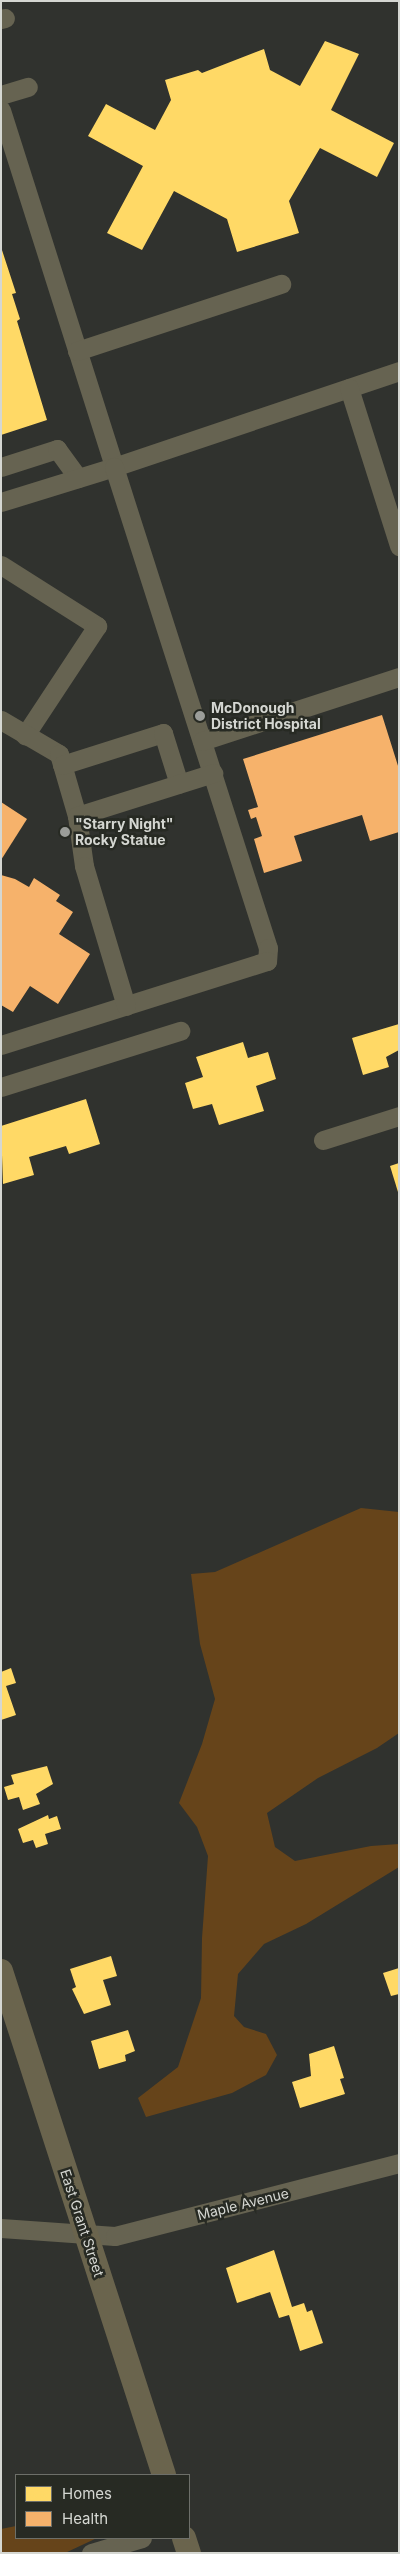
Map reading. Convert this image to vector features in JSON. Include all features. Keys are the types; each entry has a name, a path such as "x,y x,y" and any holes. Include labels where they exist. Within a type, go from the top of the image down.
{"main road":[{"name":"East Grant Street","path":"1,1971 164,2474"},
{"path":"184,2539 189,2553"}],"street":[{"path":"1,96 28,87"},
{"path":"1,110 268,948 267,961 1,1045"},
{"path":"77,351 280,284"},
{"path":"1,502 114,467 399,371"},
{"path":"349,388 399,546"},
{"path":"1,467 58,449 78,478"},
{"path":"1,565 96,626 25,735"},
{"path":"202,741 399,677"},
{"path":"1,720 59,754 78,816 84,866 126,1006"},
{"path":"62,765 163,732 179,784"},
{"path":"78,816 213,773"},
{"path":"1,1087 180,1031"},
{"path":"323,1140 399,1116"},
{"name":"Maple Avenue","path":"1,2228 115,2236 399,2163"},
{"path":"91,2553 139,2539"}],"shaded area":[{"path":"361,1508 399,1512 399,1733 377,1748 318,1778 267,1813 275,1847 295,1861 371,1846 399,1844 399,1867 306,1924 264,1944 238,1974 234,2016 244,2027 266,2034 277,2055 266,2075 232,2093 146,2117 138,2098 178,2067 201,1998 202,1938 208,1856 197,1827 179,1803 202,1744 215,1699 200,1644 191,1574 215,1572"},
{"path":"15,2526 15,2539 95,2539 65,2553 1,2553 1,2529"}],"building: Homes":[{"path":"325,41 359,54 331,110 394,143 377,177 320,148 289,201 299,233 237,252 227,219 174,191 142,250 107,233 143,166 88,136 106,104 155,130 171,100 165,80 198,70 202,73 264,49 270,70 300,86"},
{"path":"1,247 16,293 12,294 20,319 17,321 47,420 1,435"},
{"path":"399,1024 399,1050 386,1057 389,1067 363,1075 352,1038"},
{"path":"243,1042 248,1058 268,1052 276,1079 256,1086 264,1111 219,1125 212,1104 193,1109 185,1083 203,1077 196,1057"},
{"path":"86,1099 100,1144 69,1154 66,1146 29,1157 34,1175 3,1184 1,1126"},
{"path":"399,1163 399,1192 398,1192 390,1166"},
{"path":"11,1668 16,1683 6,1686 16,1715 1,1720 1,1672"},
{"path":"47,1766 53,1784 36,1794 40,1804 23,1810 19,1797 8,1800 4,1787 14,1784 11,1775"},
{"path":"48,1815 49,1819 57,1816 61,1829 45,1834 48,1844 36,1848 33,1840 23,1843 18,1829"},
{"path":"111,1956 117,1976 103,1980 111,2005 84,2014 72,1989 76,1987 70,1969"},
{"path":"399,1968 399,1994 391,1996 383,1973"},
{"path":"128,2030 135,2051 125,2055 126,2061 99,2069 91,2041"},
{"path":"334,2046 344,2078 340,2079 345,2094 300,2108 292,2082 311,2076 309,2054"},
{"path":"274,2250 292,2307 304,2303 307,2312 312,2310 323,2343 300,2351 289,2315 279,2318 270,2292 237,2303 226,2268"}],"building: Health":[{"path":"382,715 399,769 399,832 370,841 362,815 294,836 302,861 264,873 254,839 262,836 256,817 251,819 248,810 258,807 243,759"},
{"path":"1,802 27,819 1,860"},
{"path":"1,875 15,879 29,887 34,878 60,895 56,901 73,912 59,934 90,954 58,1004 30,986 13,1012 1,1005"}],"place":[{"name":"McDonough District Hospital","path":"200,716"},
{"name":"\"Starry Night\" Rocky Statue","path":"65,832"}]}
